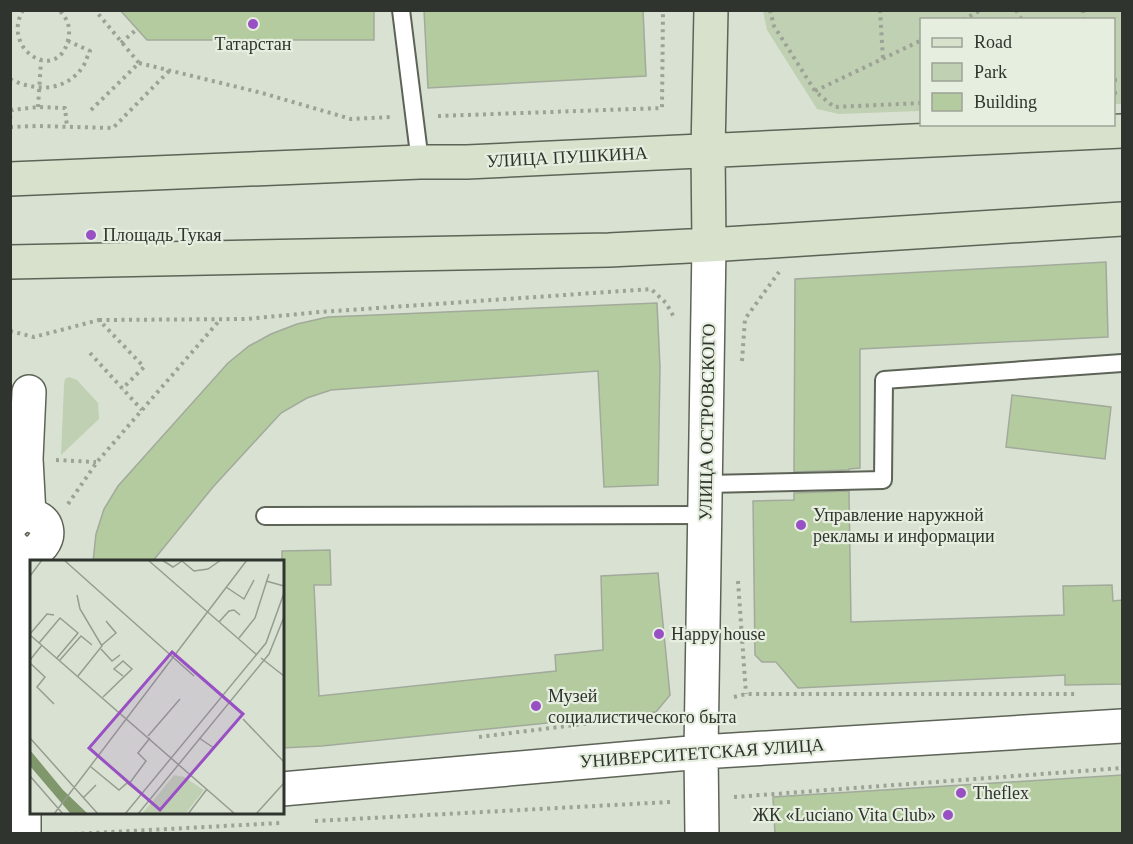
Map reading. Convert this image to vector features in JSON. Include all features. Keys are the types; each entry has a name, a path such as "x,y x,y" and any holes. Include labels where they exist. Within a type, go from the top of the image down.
{"main road":[{"name":"УЛИЦА ОСТРОВСКОГО","path":"709,245 708,150 711,10"},
{"name":"УЛИЦА ПУШКИНА","path":"10,179 467,162 1122,131"},
{"path":"10,262 561,251 709,245 1122,219"}],"street":[{"name":"УЛИЦА ОСТРОВСКОГО","path":"702,834 701,752 709,245"},
{"path":"22,818 26,459 29,392"},
{"name":"УНИВЕРСИТЕТСКАЯ УЛИЦА","path":"284,789 701,752 1122,726"}],"lane":[{"path":"401,10 420,162"},
{"path":"265,516 706,500 883,480 884,380 1122,363"}],"path":[{"path":"15,44 13,26 23,10"},
{"path":"20,52 27,58 41,61 54,58 62,52 67,45 69,27 66,18 59,10"},
{"path":"91,110 139,63 95,10"},
{"path":"662,108 663,10"},
{"path":"770,10 774,26 815,92 834,107 920,103"},
{"path":"880,10 883,58"},
{"path":"967,18 981,10"},
{"path":"121,43 137,29"},
{"path":"815,92 920,40"},
{"path":"10,79 38,88 58,86 72,78 83,66 90,51 68,41"},
{"path":"38,107 41,61"},
{"path":"10,127 113,128 169,71"},
{"path":"10,119 12,110 38,107 65,108 67,127"},
{"path":"10,331 34,337 99,320 220,320 651,289 666,303 677,321"},
{"path":"99,320 144,367 122,389"},
{"path":"25,534 97,462 220,320"},
{"path":"90,353 142,410"},
{"path":"309,821 702,799 1122,768"},
{"path":"74,834 286,822"}],"green space":[{"path":"763,11 1122,11 1122,104 1115,104 1115,18 920,18 920,111 839,114 817,109 767,30"},
{"path":"69,377 77,380 98,403 99,419 61,455 64,385 65,379"}],"building":[{"name":"Татарстан","path":"120,10 374,10 374,40 147,40"},
{"path":"424,10 643,10 646,76 428,88"},
{"path":"1106,262 1108,337 860,349 860,468 794,472 795,279"},
{"path":"657,303 660,367 658,485 604,487 598,371 331,390 307,398 281,413 213,487 154,560 93,560 96,534 104,509 118,486 228,363 249,346 271,334 297,324 328,317"},
{"path":"1012,395 1111,407 1105,459 1006,447"},
{"path":"849,491 851,622 1064,615 1063,586 1112,585 1113,601 1122,600 1122,684 1065,685 1065,675 798,688 776,662 762,662 755,655 753,501 794,500 794,493"},
{"path":"330,550 331,585 314,585 319,696 556,671 555,655 603,650 601,576 658,573 670,695 656,712 284,748 284,560 282,560 282,551"},
{"name":"ЖК «Luciano Vita Club»","path":"1122,775 1122,834 775,834 773,797"}],"place":[{"name":"Татарстан","path":"253,24"},
{"name":"Площадь Тукая","path":"91,235"},
{"name":"Управление наружной рекламы и информации","path":"801,525"},
{"name":"Happy house","path":"659,634"},
{"name":"Музей социалистического быта","path":"536,706"},
{"name":"Theflex","path":"961,793"},
{"name":"ЖК «Luciano Vita Club»","path":"948,815"}]}
